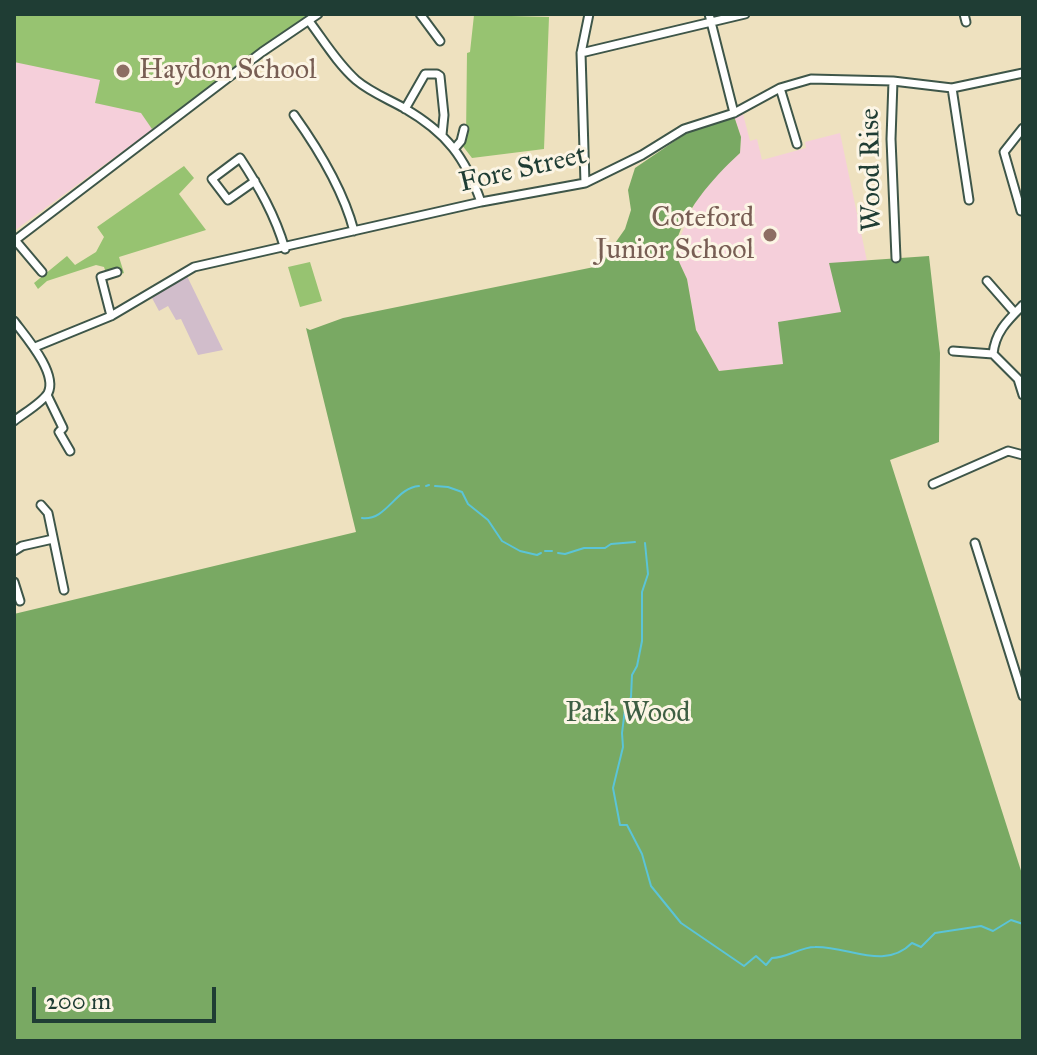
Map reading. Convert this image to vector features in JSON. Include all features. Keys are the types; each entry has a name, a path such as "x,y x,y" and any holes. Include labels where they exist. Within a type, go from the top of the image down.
{"street":[{"path":"42,272 15,240 262,52 318,14"},
{"path":"420,14 440,41"},
{"path":"585,183 581,53 589,14"},
{"path":"581,53 710,18 745,14"},
{"path":"710,18 734,113"},
{"path":"309,21 357,81 405,109 455,148 471,175 481,202"},
{"name":"Fore Street","path":"35,347 111,316 194,267 285,249 481,202 585,183 642,155 684,129 734,113 780,88 811,79 893,81 952,88 1023,73"},
{"path":"405,109 425,74 440,76 444,115 442,135"},
{"name":"Wood Rise","path":"893,81 891,139 896,258"},
{"path":"780,88 797,144"},
{"path":"952,88 969,200"},
{"path":"294,115 333,178 354,231"},
{"path":"1021,211 1004,152 1023,128"},
{"path":"455,148 461,141 464,129"},
{"path":"255,181 228,200 212,179 240,158 255,181 267,200 285,249"},
{"path":"111,316 101,277 117,272"},
{"path":"987,281 1015,313"},
{"path":"993,354 994,342 1004,324 1023,305"},
{"path":"14,321 41,358 49,381 47,395 63,428 59,432 70,451"},
{"path":"953,351 993,354 1018,379 1023,395"},
{"path":"14,421 47,395"},
{"path":"933,484 1008,451 1023,455"},
{"path":"41,505 48,513 64,590"},
{"path":"14,551 22,546 53,539"},
{"path":"975,543 1023,696"},
{"path":"14,582 20,601"}],"shaded area":[{"name":"Haydon School","path":"14,14 310,14 14,231"},
{"name":"Coteford Junior School","path":"743,114 750,141 757,139 762,160 806,148 805,142 840,133 867,261 830,264 842,312 784,364 719,371 696,330 687,279 674,251 696,201 717,174 740,153 741,137 734,116"},
{"path":"186,274 223,350 198,355 181,319 176,320 168,306 159,311 152,298"}],"green space":[{"path":"14,14 310,14 152,129 141,113 95,103 100,80 14,62"},
{"path":"474,15 549,17 544,149 472,158 462,145 466,137 467,53 470,52"},
{"name":"Park Wood","path":"734,116 741,137 740,153 709,185 691,210 674,251 687,279 696,330 719,371 783,364 778,322 841,312 829,263 929,256 940,353 939,442 890,460 1023,877 1023,1041 14,1041 14,614 356,532 306,328 310,330 343,318 599,266 625,229 631,210 628,190 635,168 685,134"},
{"path":"184,166 194,178 179,194 206,230 119,257 124,273 108,279 104,267 96,265 47,281 38,289 34,283 67,256 75,265 96,252 104,237 97,227"},
{"path":"310,262 322,301 300,307 288,267"}],"waterway":[{"path":"362,518 378,515 403,492 419,486"},
{"path":"435,486 462,492 468,504 488,520 502,541 520,551 541,553"},
{"path":"558,553 635,542"},
{"path":"645,543 648,574 642,592 642,641 632,675 631,697 625,709 623,747 613,788 620,825 627,825 642,854 651,886 681,923 744,966 756,956 766,965 772,958 815,947 866,955 890,955 912,943 921,947 935,933 981,926 993,931 1011,920 1023,924"},
{"path":"545,551 552,551"}],"place":[{"name":"Haydon School","path":"123,71"},
{"name":"Coteford Junior School","path":"770,235"}]}
